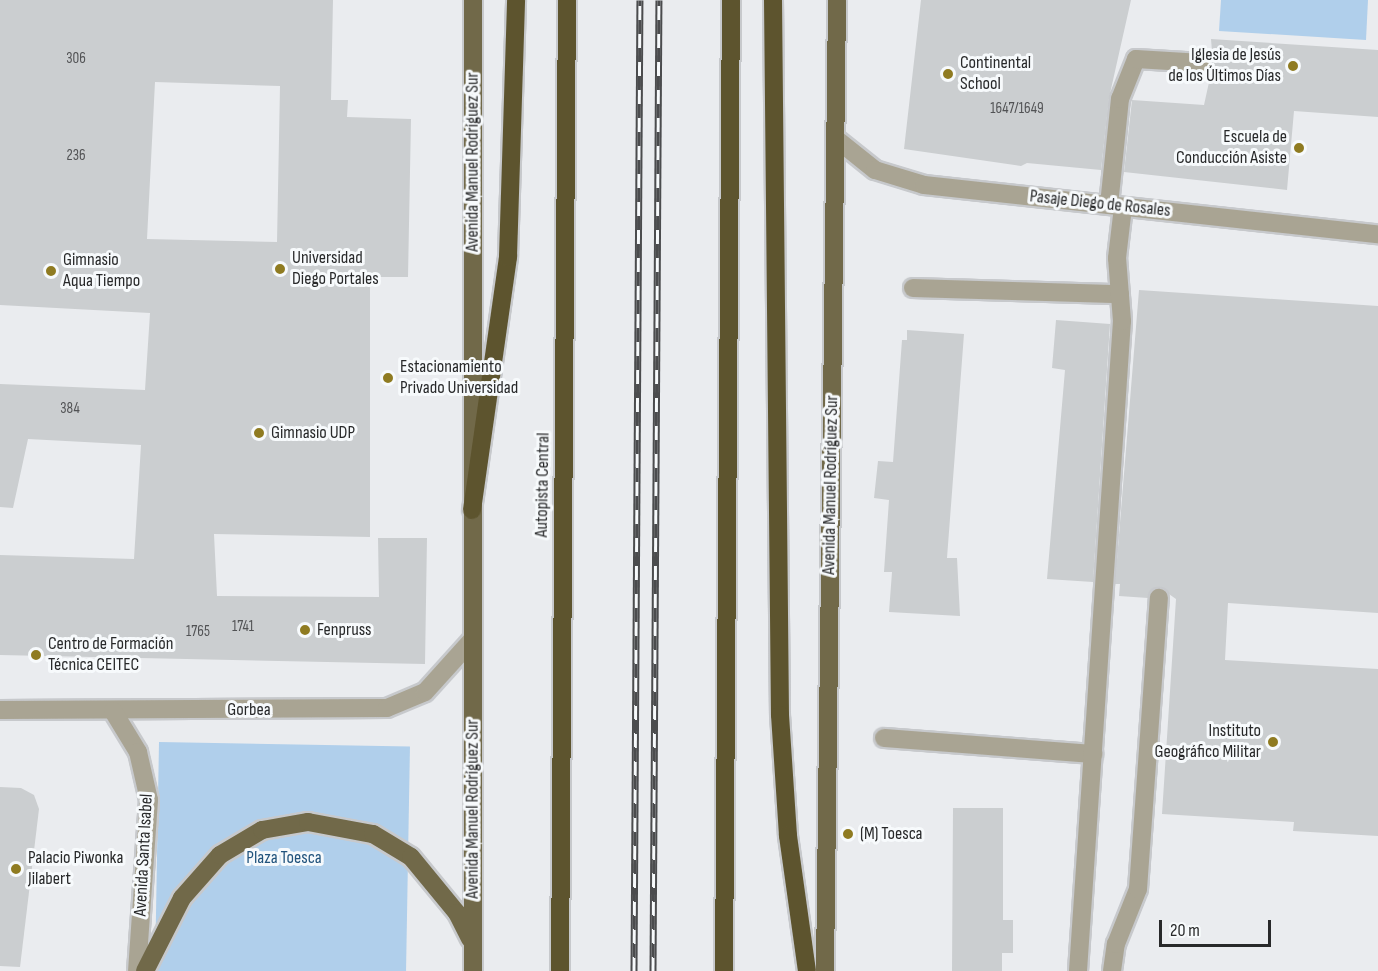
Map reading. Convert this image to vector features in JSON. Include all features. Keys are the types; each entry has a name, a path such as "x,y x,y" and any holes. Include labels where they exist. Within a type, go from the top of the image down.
{"highway":[{"path":"472,510 508,257 516,0"},
{"name":"Autopista Central","path":"560,971 567,0"},
{"path":"724,971 731,0"},
{"path":"773,0 780,715 787,824 807,971"}],"main road":[{"name":"Avenida Manuel Rodríguez Sur","path":"473,0 473,971"},
{"name":"Avenida Manuel Rodríguez Sur","path":"825,971 837,0"},
{"path":"145,971 182,898 220,855 262,830 308,822 362,831 411,857 457,913 473,945"}],"street":[{"path":"1078,971 1122,321 1116,206 1120,99 1136,59 1202,63"},
{"name":"Pasaje Diego de Rosales","path":"835,138 853,156 899,179 1116,206 1378,234"},
{"path":"913,288 1120,294"},
{"path":"1112,971 1116,944 1138,889 1159,598"},
{"name":"Gorbea","path":"0,710 387,708 425,692 472,640"},
{"name":"Avenida Santa Isabel","path":"113,711 138,753 149,800 137,971"},
{"path":"884,738 1093,754"}],"green space":[{"path":"1221,0 1368,0 1366,40 1219,31"},
{"name":"Plaza Toesca","path":"159,742 410,746 406,971 155,971"}],"building":[{"path":"0,0 333,0 331,100 348,100 347,117 411,119 408,277 370,277 370,537 214,534 217,596 379,597 378,538 427,538 425,664 0,655 0,555 134,559 141,445 28,439 13,508 0,507 0,384 145,390 150,313 0,305","holes":["155,82 280,86 277,242 147,239"]},
{"path":"921,0 1131,0 1109,98 1101,170 1027,163 1021,166 904,149"},
{"path":"1211,39 1378,50 1378,117 1294,111 1287,190 1124,172 1132,100 1204,105 1213,64"},
{"path":"1139,290 1378,306 1378,613 1228,603 1225,660 1378,669 1378,836 1293,831 1294,822 1162,814 1176,599 1159,587 1148,598 1119,596 1120,584 1115,584"},
{"path":"1056,320 1110,324 1093,582 1047,579 1065,370 1052,368"},
{"path":"907,330 964,334 947,558 957,558 960,616 889,612 892,572 884,572 889,500 874,498 878,461 893,462 902,340 907,340"},
{"name":"Palacio Piwonka Jilabert","path":"0,787 21,788 34,795 39,809 20,967 0,966"},
{"path":"953,808 1003,808 1003,920 1013,920 1013,953 1002,953 1002,971 952,971"}],"railway":[{"path":"634,971 640,0"},
{"path":"653,971 659,0"}],"place":[{"name":"Iglesia de Jesús de los Últimos Días","path":"1293,66"},
{"name":"Continental School","path":"948,74"},
{"name":"Escuela de Conducción Asiste","path":"1299,148"},
{"name":"Universidad Diego Portales","path":"280,269"},
{"name":"Gimnasio Aqua Tiempo","path":"51,271"},
{"name":"Estacionamiento Privado Universidad","path":"388,378"},
{"name":"Gimnasio UDP","path":"259,433"},
{"name":"Fenpruss","path":"305,630"},
{"name":"Centro de Formación Técnica CEITEC","path":"36,655"},
{"name":"Instituto Geográfico Militar","path":"1273,742"},
{"name":"(M) Toesca","path":"848,834"},
{"name":"Palacio Piwonka Jilabert","path":"16,869"}]}
